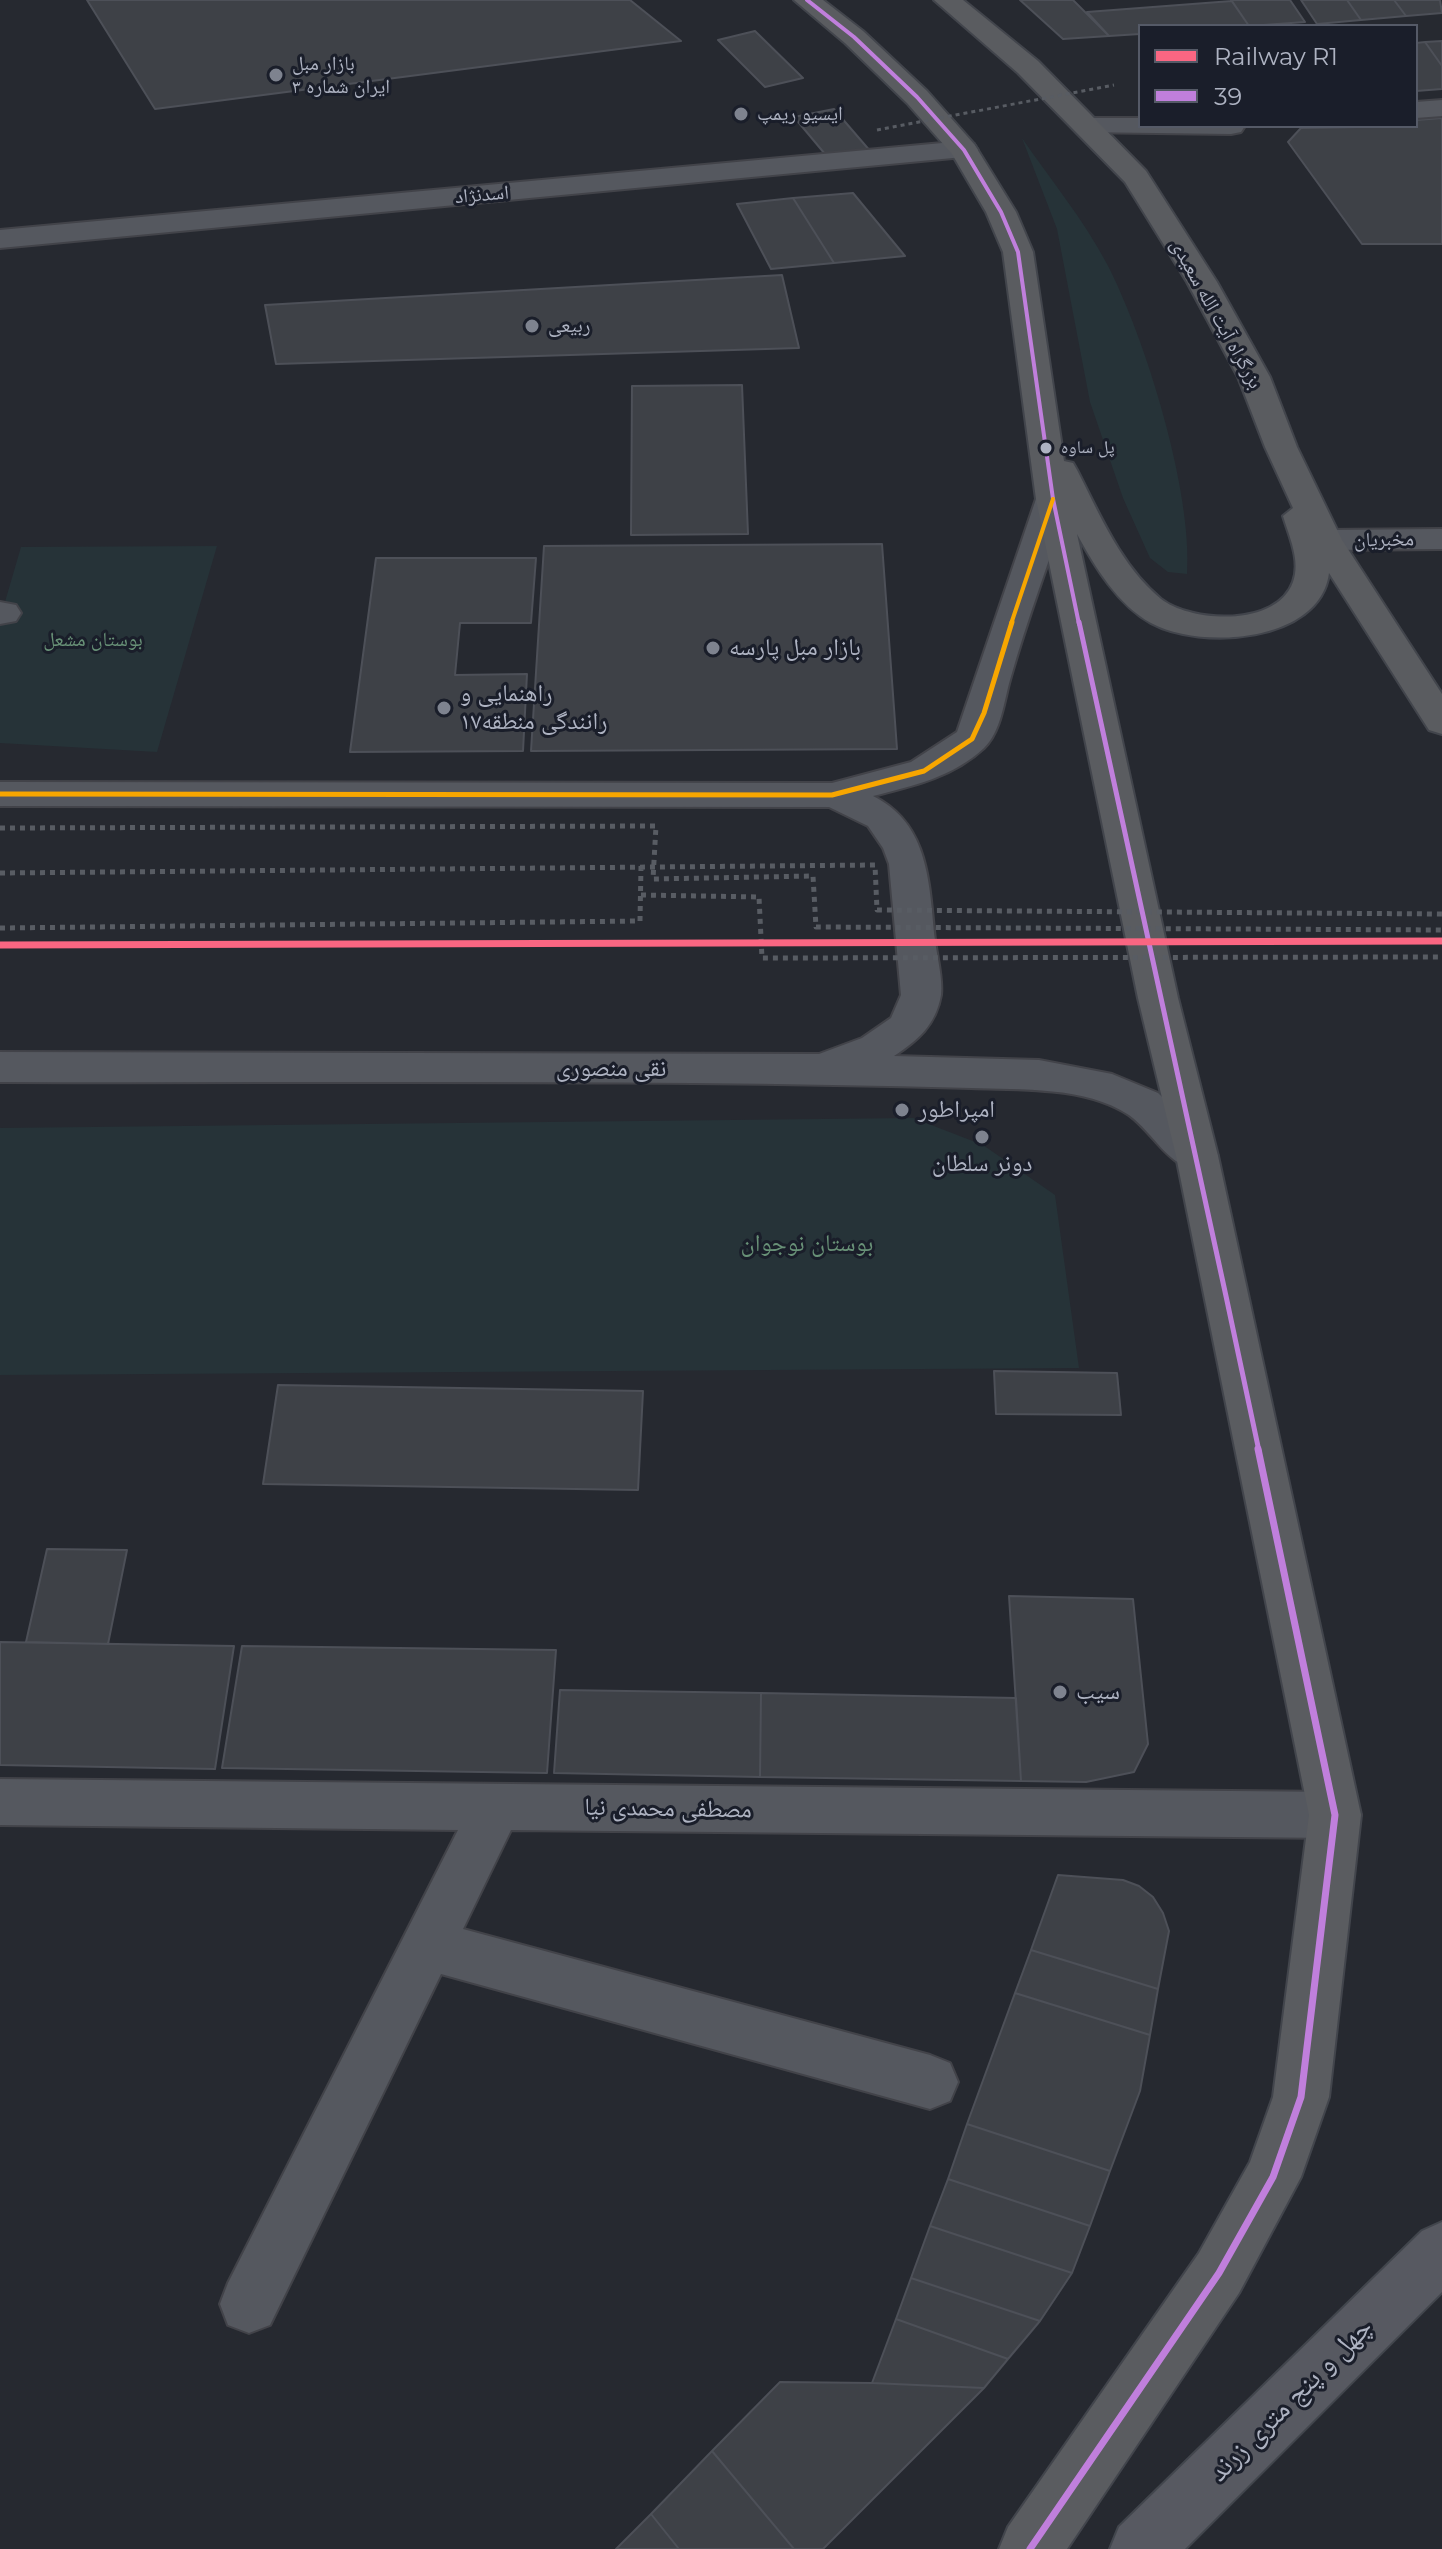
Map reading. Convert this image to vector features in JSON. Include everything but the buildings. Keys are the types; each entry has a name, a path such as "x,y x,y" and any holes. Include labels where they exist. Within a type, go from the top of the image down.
{"highway":[{"path":"807,0 885,67 964,150 1001,212 1018,252 1053,499 1148,949 1197,1156 1335,1815 1301,2097 1273,2177 1219,2273 1030,2549"},
{"name":"بزرگراه آیت الله سعیدی","path":"947,0 1028,67 1136,177 1202,282 1254,377 1281,447 1325,540 1442,722"},
{"path":"1043,436 1101,546 1125,583 1152,610 1185,626 1224,628 1264,622 1292,607 1309,587 1313,562 1281,447"}],"main road":[{"name":"چهل و پنج متری زرند","path":"1141,2549 1442,2251"}],"street":[{"path":"1418,110 1442,108"},
{"path":"1089,126 1138,126"},
{"name":"اسدنژاد","path":"0,239 964,150"},
{"path":"0,794 832,795 924,771 972,739 984,713 992,680 1053,499"},
{"name":"مخبریان","path":"1325,540 1442,539"},
{"path":"814,1069 876,1048 908,1027 921,995 908,864 902,844 888,821 871,808 832,795"},
{"name":"نقی منصوری","path":"0,1067 814,1069 1039,1075 1097,1085 1143,1104 1197,1156"},
{"name":"مصطفی محمدی نیا","path":"0,1802 1335,1815"},
{"path":"249,2304 496,1807"},
{"path":"428,1945 930,2082"}],"path":[{"path":"877,130 1114,85"},
{"path":"0,828 656,826 653,879 813,876 816,927 1442,930"},
{"path":"0,873 875,865 877,910 1442,914"},
{"path":"0,928 640,921 641,866"},
{"path":"641,895 759,897 762,958 1442,957"}],"green space":[{"path":"1022,138 1098,248 1122,295 1164,416 1182,501 1187,574 1168,572 1150,558 1123,498 1090,402 1057,229"},
{"name":"بوستان مشعل","path":"217,546 157,752 0,743 0,619 21,547"},
{"name":"بوستان نوجوان","path":"913,1118 983,1145 1055,1195 1079,1368 0,1375 0,1128"}],"rail line":[{"name":"R1","path":"0,945 1442,941"}],"transit line":[{"name":"39","path":"807,0 854,37 917,97 964,150 1001,212 1018,252 1053,499 1158,998 1197,1156 1335,1815 1301,2097 1273,2177 1219,2273 1030,2549"},
{"path":"0,794 832,795 924,771 972,739 984,713 992,680 1053,499"}],"place":[{"name":"بازار مبل ایران شماره ۳","path":"276,75"},
{"name":"ایسیو ریمپ","path":"741,114"},
{"name":"ربیعی","path":"532,326"},
{"name":"پل ساوه","path":"1046,448"},
{"name":"بازار مبل پارسه","path":"713,648"},
{"name":"راهنمایی و رانندگی منطقه۱۷","path":"444,708"},
{"name":"امپراطور","path":"902,1110"},
{"name":"دونر سلطان","path":"982,1137"},
{"name":"سیب","path":"1060,1692"}]}
